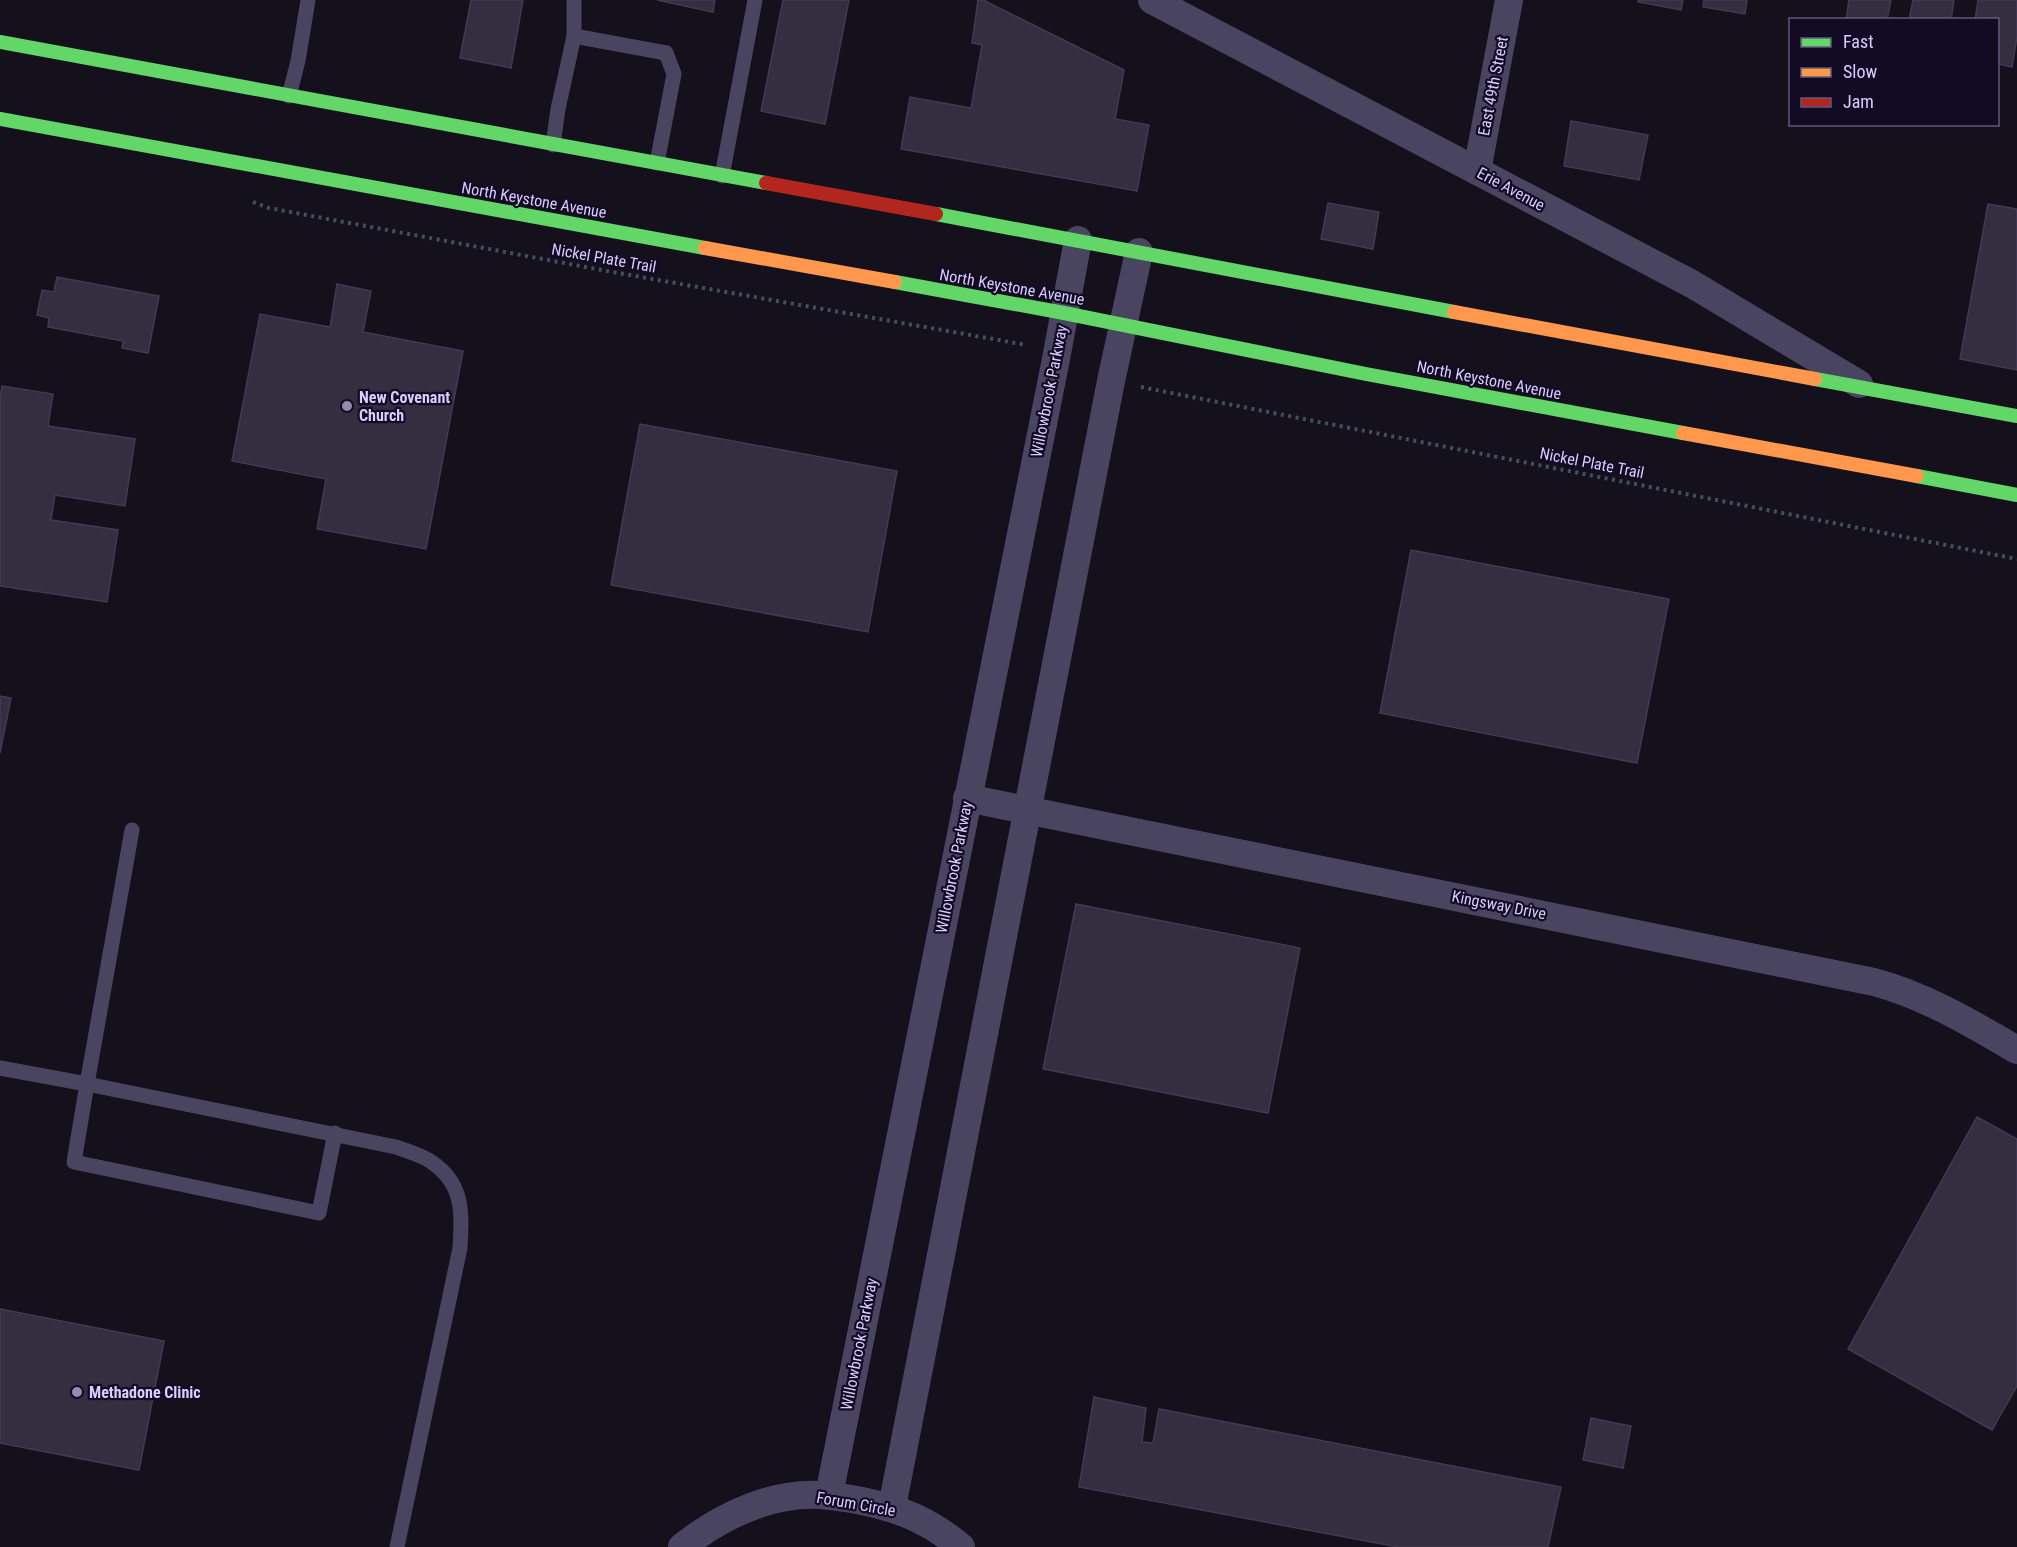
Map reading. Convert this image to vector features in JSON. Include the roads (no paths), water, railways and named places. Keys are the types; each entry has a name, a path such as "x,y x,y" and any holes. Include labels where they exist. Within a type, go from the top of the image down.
{"main road":[{"path":"0,42 1078,240 1584,337 2017,416"},
{"name":"North Keystone Avenue","path":"0,119 1125,325 1366,374 2017,495"}],"street":[{"name":"Erie Avenue","path":"1152,0 1692,284 1865,387"},
{"name":"East 49th Street","path":"1476,171 1509,0"},
{"name":"Willowbrook Parkway","path":"829,1495 1078,240"},
{"path":"892,1507 1111,381 1125,325 1139,252"},
{"name":"Kingsway Drive","path":"967,798 1874,982 1909,993 1944,1008 2017,1050"},
{"name":"Forum Circle","path":"682,1547 711,1526 748,1508 788,1498 829,1495 892,1507 936,1528 961,1547"}],"lane":[{"path":"289,96 298,61 308,0"},
{"path":"553,144 574,36 574,0"},
{"path":"722,176 755,0"},
{"path":"574,36 666,53 674,74 657,163"},
{"path":"132,830 74,1162 319,1212 335,1133"},
{"path":"0,1068 396,1147 430,1161 454,1182 462,1213 460,1248 397,1547"}],"place":[{"name":"New Covenant Church","path":"347,406"},
{"name":"Methadone Clinic","path":"77,1392"}]}
